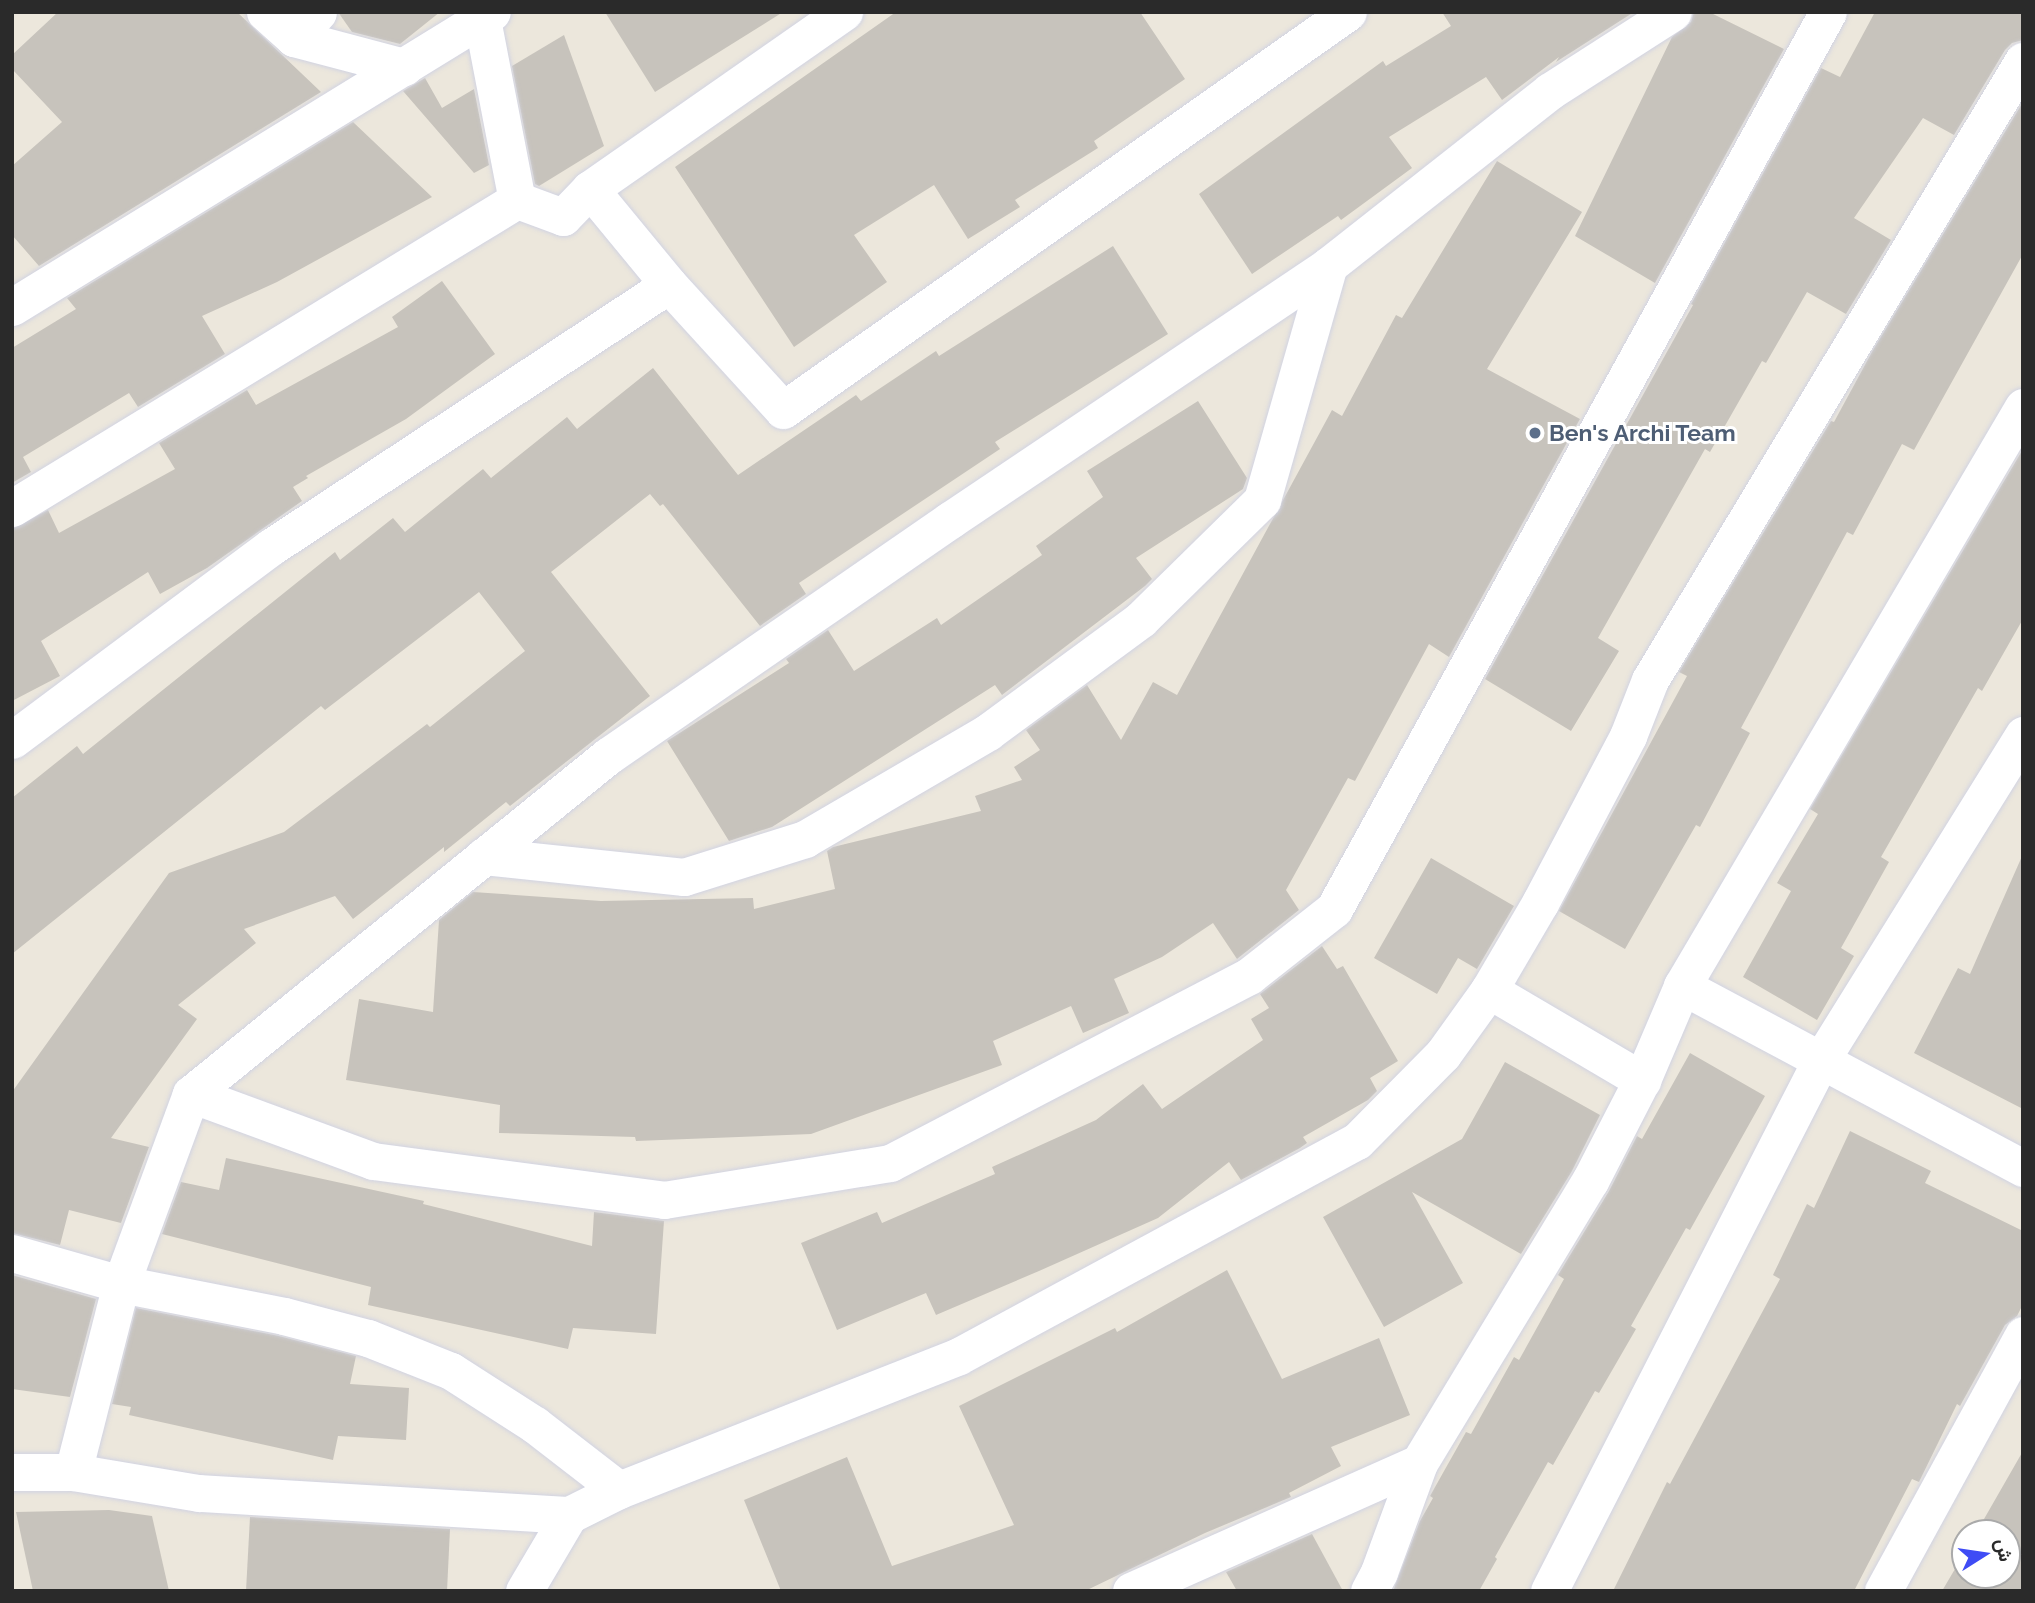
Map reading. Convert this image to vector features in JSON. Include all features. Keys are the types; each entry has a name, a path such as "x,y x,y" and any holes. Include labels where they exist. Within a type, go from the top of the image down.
{"street":[{"path":"265,12 306,25 404,67"},
{"path":"517,200 563,217 590,189 844,12"},
{"path":"590,189 669,285 783,410 1348,12"},
{"path":"73,1472 121,1284 191,1094 608,755 950,520 1329,265 1550,91 1673,12"},
{"path":"191,1094 373,1161 664,1200 890,1163 1249,976 1334,909 1828,12"},
{"path":"12,307 487,16 517,200"},
{"path":"12,1472 73,1472 199,1493 569,1516 619,1490 959,1356 1357,1141 1443,1054 1489,990 1540,903 1628,736 1650,680 2023,61"},
{"path":"12,508 517,200"},
{"path":"484,856 684,877 805,839 988,732 1141,619 1262,500 1329,265"},
{"path":"12,740 271,547 669,285"},
{"path":"1369,1591 1379,1572 1419,1463 1590,1181 1642,1080 1682,986 2023,407"},
{"path":"1549,1591 1821,1060 2023,735"},
{"path":"1682,986 2023,1168"},
{"path":"1489,990 1642,1080"},
{"path":"12,1253 121,1284 308,1322 368,1338 451,1371 536,1425 619,1490"},
{"path":"1883,1591 2023,1335"},
{"path":"1131,1591 1419,1463"},
{"path":"524,1591 569,1516"}],"building":[{"path":"58,12 237,12 321,92 39,266 12,235 12,166 62,122 12,69 12,55"},
{"path":"338,12 440,12 400,44 352,32"},
{"path":"605,12 783,12 655,92"},
{"path":"896,12 1140,12 1185,79 1094,141 1098,148 1015,200 1020,207 968,239 934,185 854,235 887,282 794,347 675,167"},
{"path":"1442,12 1634,12 1556,62 1559,57 1502,100 1486,77 1389,137 1412,168 1341,220 1338,216 1252,274 1199,194 1383,61 1386,66 1451,26"},
{"path":"1694,12 1709,12 1784,49 1655,283 1575,236 1672,37 1691,22"},
{"path":"1875,12 2023,12 2023,40 2012,43 2005,50 1954,135 1923,118 1854,218 1891,240 1846,314 1807,292 1766,363 1762,361 1710,452 1705,449 1598,638 1619,651 1571,731 1485,679 1821,68 1840,77"},
{"path":"564,35 604,146 539,186 535,184 512,66"},
{"path":"425,78 442,108 474,89 489,165 474,173 403,91"},
{"path":"2023,102 2023,254 1914,450 1902,444 1853,535 1847,532 1741,728 1750,733 1700,827 1696,825 1625,949 1559,911 1687,676 1679,672 1831,421 1834,422 1873,350"},
{"path":"353,122 432,197 277,282 202,316 225,354 138,407 129,393 23,457 31,472 12,483 12,348 76,309 67,298"},
{"path":"1497,161 1582,212 1487,369 1580,419 1449,657 1429,644 1355,781 1348,778 1286,890 1299,910 1237,959 1213,923 1162,957 1114,979 1129,1013 1083,1033 1071,1006 993,1041 1002,1065 811,1134 636,1141 635,1137 499,1133 500,1105 346,1080 359,999 433,1012 439,920 473,892 601,901 753,898 754,909 835,889 827,851 833,847 981,811 975,796 1022,780 1014,767 1040,750 1026,730 1087,685 1121,740 1153,682 1177,695 1332,410 1342,416 1396,315 1402,318"},
{"path":"1113,246 1168,334 995,442 1000,449 799,583 806,594 760,626 663,504 660,506 650,494 551,572 650,696 510,806 506,802 353,919 335,896 244,929 256,943 178,1005 197,1019 111,1138 149,1147 121,1223 69,1210 60,1245 12,1233 12,1092 169,873 284,832 427,724 430,727 525,651 479,592 325,710 321,706 12,954 12,798 77,746 83,754 335,552 340,560 393,518 405,532 483,469 491,478 567,417 577,429 653,368 738,475 856,395 861,401 936,351 939,356"},
{"path":"442,281 495,354 406,419 306,476 308,478 293,487 302,501 207,568 160,594 148,572 41,641 60,676 12,701 12,529 48,510 59,533 175,469 159,443 247,390 256,405 398,327 392,317"},
{"path":"1198,401 1247,478 1243,489 1136,558 1152,579 1145,586 1002,695 995,685 772,827 729,841 667,741 789,663 786,659 828,630 854,671 937,618 941,625 1042,555 1036,546 1103,497 1087,471"},
{"path":"2023,449 2023,619 1982,691 1978,688 1881,857 1889,862 1841,948 1854,956 1817,1020 1743,977 1791,891 1777,883 1818,814 1810,809"},
{"path":"2023,854 2023,1109 1914,1053 1958,968 1970,974"},
{"path":"1431,858 1514,906 1477,969 1458,958 1437,994 1374,958"},
{"path":"1322,946 1337,969 1343,966 1398,1061 1370,1078 1377,1091 1368,1100 1303,1137 1307,1143 1300,1148 1241,1180 1229,1162 1158,1218 1039,1271 936,1315 926,1293 837,1330 801,1243 877,1212 882,1223 995,1174 992,1167 1096,1120 1143,1084 1162,1109 1263,1040 1251,1019 1269,1008 1260,994"},
{"path":"1690,1053 1765,1096 1690,1230 1686,1228 1631,1326 1636,1329 1599,1393 1595,1391 1553,1465 1548,1462 1479,1591 1393,1591 1420,1521 1433,1498 1430,1496 1466,1432 1471,1434 1514,1357 1519,1360 1564,1279 1558,1275 1609,1191 1637,1136 1642,1139"},
{"path":"1505,1062 1600,1115 1572,1171 1521,1254 1412,1192 1463,1283 1384,1327 1323,1217 1462,1139"},
{"path":"1850,1131 1931,1171 1925,1183 2023,1231 2023,1304 2017,1316 2005,1325 1960,1406 1957,1404 1919,1482 1912,1479 1854,1591 1613,1591 1667,1482 1670,1484 1780,1279 1773,1275 1807,1204 1814,1208"},
{"path":"226,1158 424,1201 423,1204 592,1246 594,1212 664,1221 656,1334 573,1328 568,1349 368,1305 371,1287 162,1234 181,1182 219,1190"},
{"path":"1227,1270 1282,1379 1379,1338 1410,1415 1331,1447 1341,1466 1289,1493 1291,1497 1205,1533 1085,1591 781,1591 744,1500 847,1457 892,1566 1014,1525 959,1406 1115,1328 1117,1332"},
{"path":"12,1275 96,1299 70,1397 12,1389"},
{"path":"136,1308 279,1336 356,1356 350,1384 409,1388 406,1440 338,1436 333,1460 129,1415 131,1407 112,1404"},
{"path":"2023,1451 2023,1591 1942,1591 1951,1576 1951,1589 2021,1589 2021,1519 1984,1519"},
{"path":"109,1510 152,1516 169,1591 33,1591 16,1512"},
{"path":"250,1517 450,1529 447,1591 246,1591"},
{"path":"1312,1534 1343,1591 1237,1591 1226,1572"}],"place":[{"name":"Ben's Archi Team","path":"1535,433"}]}
